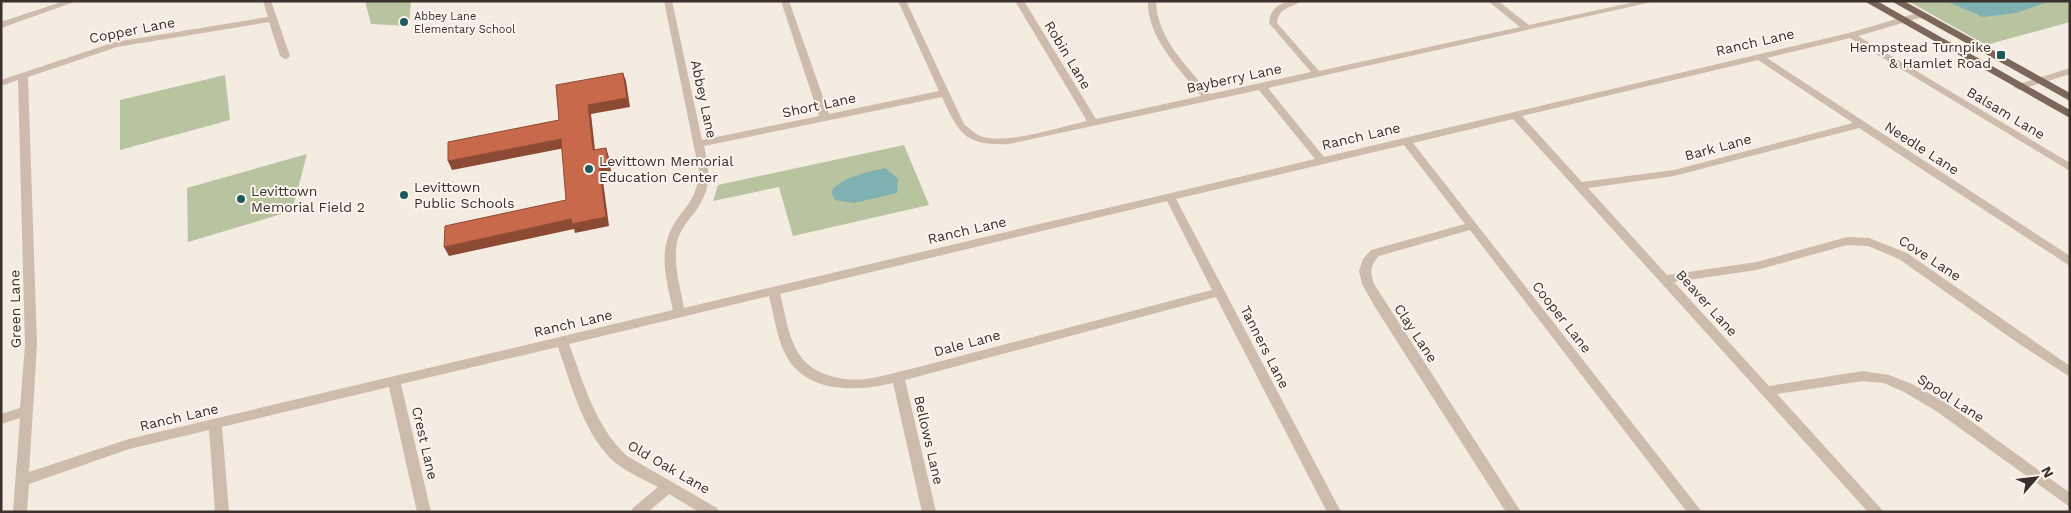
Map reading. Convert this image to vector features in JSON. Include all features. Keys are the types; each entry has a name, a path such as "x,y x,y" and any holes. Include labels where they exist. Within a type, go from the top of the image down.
{"main road":[{"path":"1869,1 2070,115"},
{"path":"1896,1 2070,98"}],"street":[{"path":"1,25 73,1"},
{"path":"267,1 284,56"},
{"name":"Abbey Lane","path":"668,1 704,171 704,186 697,203 676,230 671,246 671,260 679,313"},
{"path":"785,1 825,118"},
{"name":"Bayberry Lane","path":"902,1 960,125 969,135 979,140 1009,141 1652,1"},
{"name":"Robin Lane","path":"1019,1 1093,123"},
{"path":"1152,1 1151,16 1159,33 1208,98"},
{"path":"1298,1 1278,8 1273,15 1273,23 1317,74"},
{"path":"1492,1 1527,28"},
{"path":"1612,1 1622,8"},
{"name":"Ranch Lane","path":"22,480 130,444 1850,35 1920,15"},
{"name":"Copper Lane","path":"1,83 115,45 273,19"},
{"name":"Balsam Lane","path":"1850,35 2070,168"},
{"name":"Needle Lane","path":"1758,56 2070,262"},
{"path":"2019,87 2070,71"},
{"name":"Green Lane","path":"20,512 32,345 23,75"},
{"path":"1262,87 1321,160"},
{"name":"Short Lane","path":"698,144 946,93"},
{"name":"Beaver Lane","path":"1515,114 1877,512"},
{"name":"Bark Lane","path":"1580,186 1674,173 1861,124"},
{"name":"Cooper Lane","path":"1406,141 1695,512"},
{"name":"Tanners Lane","path":"1170,197 1334,512"},
{"name":"Clay Lane","path":"1472,226 1375,253 1368,258 1364,272 1367,282 1379,304 1514,512"},
{"name":"Cove Lane","path":"1665,279 1757,266 1847,241 1869,242 1904,256 2070,372"},
{"name":"Dale Lane","path":"774,291 788,348 793,357 804,369 823,379 847,384 864,384 898,376 1220,292"},
{"name":"Old Oak Lane","path":"562,342 600,436 611,452 712,512"},
{"name":"Bellows Lane","path":"898,376 929,512"},
{"name":"Spool Lane","path":"1766,391 1863,376 1885,378 1925,396 2070,501"},
{"name":"Crest Lane","path":"394,381 424,512"},
{"path":"1,419 27,411"},
{"path":"216,424 222,512"},
{"path":"638,512 668,487"}],"green space":[{"path":"365,1 411,1 409,26 371,24"},
{"path":"1908,1 2070,1 2070,22 1986,45"},
{"path":"225,75 230,120 120,150 120,100"},
{"path":"904,145 929,205 793,236 779,187 713,201 718,185"},
{"name":"Levittown Memorial Field 2","path":"307,154 292,211 188,242 187,188"}],"water":[{"path":"1946,1 2051,1 2016,13 1983,17"},
{"path":"885,168 898,179 897,193 854,203 835,200 831,192 842,182"}],"building":[{"name":"Levittown Memorial Education Center","path":"623,73 627,98 588,105 593,150 606,148 608,162 599,164 606,217 572,224 571,219 444,247 445,226 566,200 561,139 448,161 448,142 559,120 556,85"}],"place":[{"name":"Abbey Lane Elementary School","path":"404,22"},
{"name":"Hempstead Turnpike & Hamlet Road","path":"2001,55"},
{"name":"Levittown Memorial Education Center","path":"589,169"},
{"name":"Levittown Public Schools","path":"404,195"},
{"name":"Levittown Memorial Field 2","path":"241,199"}]}
